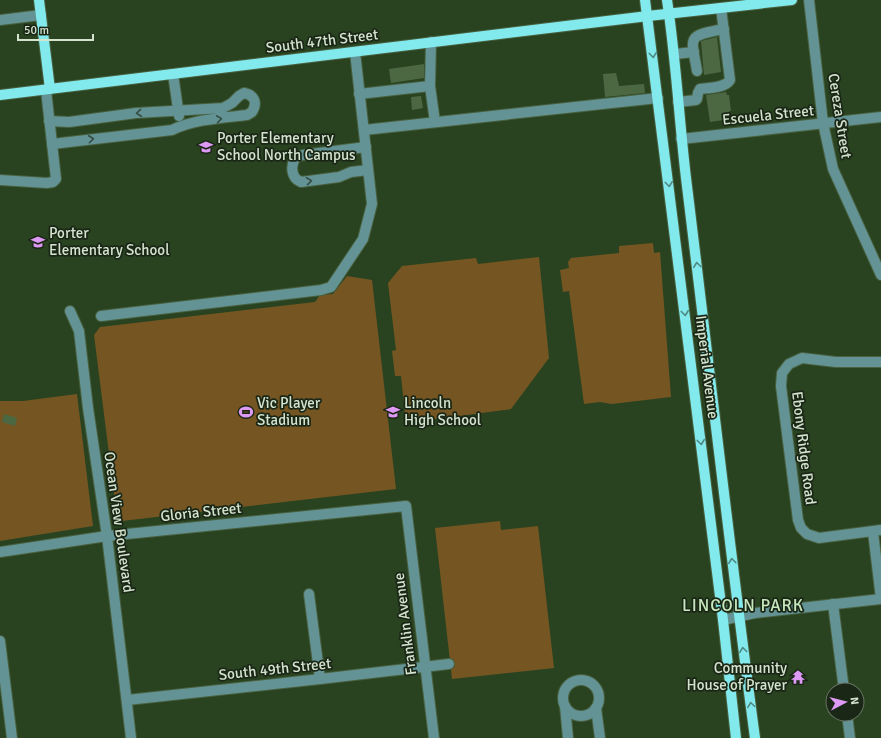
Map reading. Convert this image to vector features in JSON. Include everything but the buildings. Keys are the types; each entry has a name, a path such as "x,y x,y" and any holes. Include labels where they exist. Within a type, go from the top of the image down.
{"main road":[{"path":"39,0 48,89"},
{"name":"Imperial Avenue","path":"645,0 723,620 736,738"},
{"name":"Imperial Avenue","path":"667,0 675,54 682,139 739,617 755,738"},
{"name":"South 47th Street","path":"0,95 791,0"}],"street":[{"name":"Cereza Street","path":"809,0 823,124 833,169 881,276"},
{"path":"678,102 696,100 700,89 723,86 729,83 730,80 721,8"},
{"path":"0,20 41,15"},
{"path":"697,71 692,42 697,35 724,29"},
{"path":"432,42 430,86 435,122"},
{"path":"101,316 321,290 331,287 363,239 372,204 355,52"},
{"path":"675,54 694,52"},
{"path":"173,74 180,126"},
{"path":"359,94 430,86"},
{"path":"0,180 53,182 56,179 49,121 48,89"},
{"path":"49,121 69,122 136,113 223,108 244,93 250,94 254,98 255,104 252,112 247,115 195,122 172,130 52,144"},
{"path":"364,130 658,98"},
{"name":"Escuela Street","path":"682,139 881,117"},
{"path":"366,147 303,155 296,157 292,166 294,177 296,180 301,182 339,177 351,172 368,170"},
{"name":"Ocean View Boulevard","path":"70,311 79,331 107,536 131,738"},
{"name":"Ebony Ridge Road","path":"877,531 819,538 807,534 801,528 798,520 781,386 782,373 789,364 802,358 836,362 881,362"},
{"name":"Gloria Street","path":"0,552 107,536 406,506"},
{"name":"Franklin Avenue","path":"406,506 434,738"},
{"path":"723,620 755,614 881,599 877,531"},
{"path":"309,594 320,679"},
{"path":"833,604 843,682"},
{"path":"0,641 12,738"},
{"name":"South 49th Street","path":"127,700 449,664"},
{"path":"568,738 565,706 563,700 566,688 570,684 580,680 591,683 598,692 599,697 596,708 600,738"},
{"path":"565,706 574,715 580,716 592,713 596,708"},
{"path":"848,722 850,738"}],"shaded area":[{"path":"653,243 654,253 660,252 671,397 612,404 600,402 584,404 569,291 563,292 560,270 569,268 568,262 571,258 619,253 619,246"},
{"path":"539,257 549,358 511,409 406,423 401,376 395,376 392,351 396,350 388,283 402,266 476,258 478,264"},
{"name":"Vic Player Stadium","path":"347,276 372,280 396,489 122,521 117,517 94,335 100,327 315,302 320,295 333,294"},
{"path":"77,394 93,526 0,541 0,401 23,401"},
{"path":"500,521 501,530 538,526 554,668 452,679 435,528"}],"place":[{"name":"Porter Elementary School North Campus","path":"206,147"},
{"name":"Porter Elementary School","path":"38,242"},
{"name":"Vic Player Stadium","path":"246,412"},
{"name":"Lincoln High School","path":"393,412"},
{"name":"Community House of Prayer","path":"798,677"}],"district":[{"name":"LINCOLN PARK","path":"743,605"}]}
